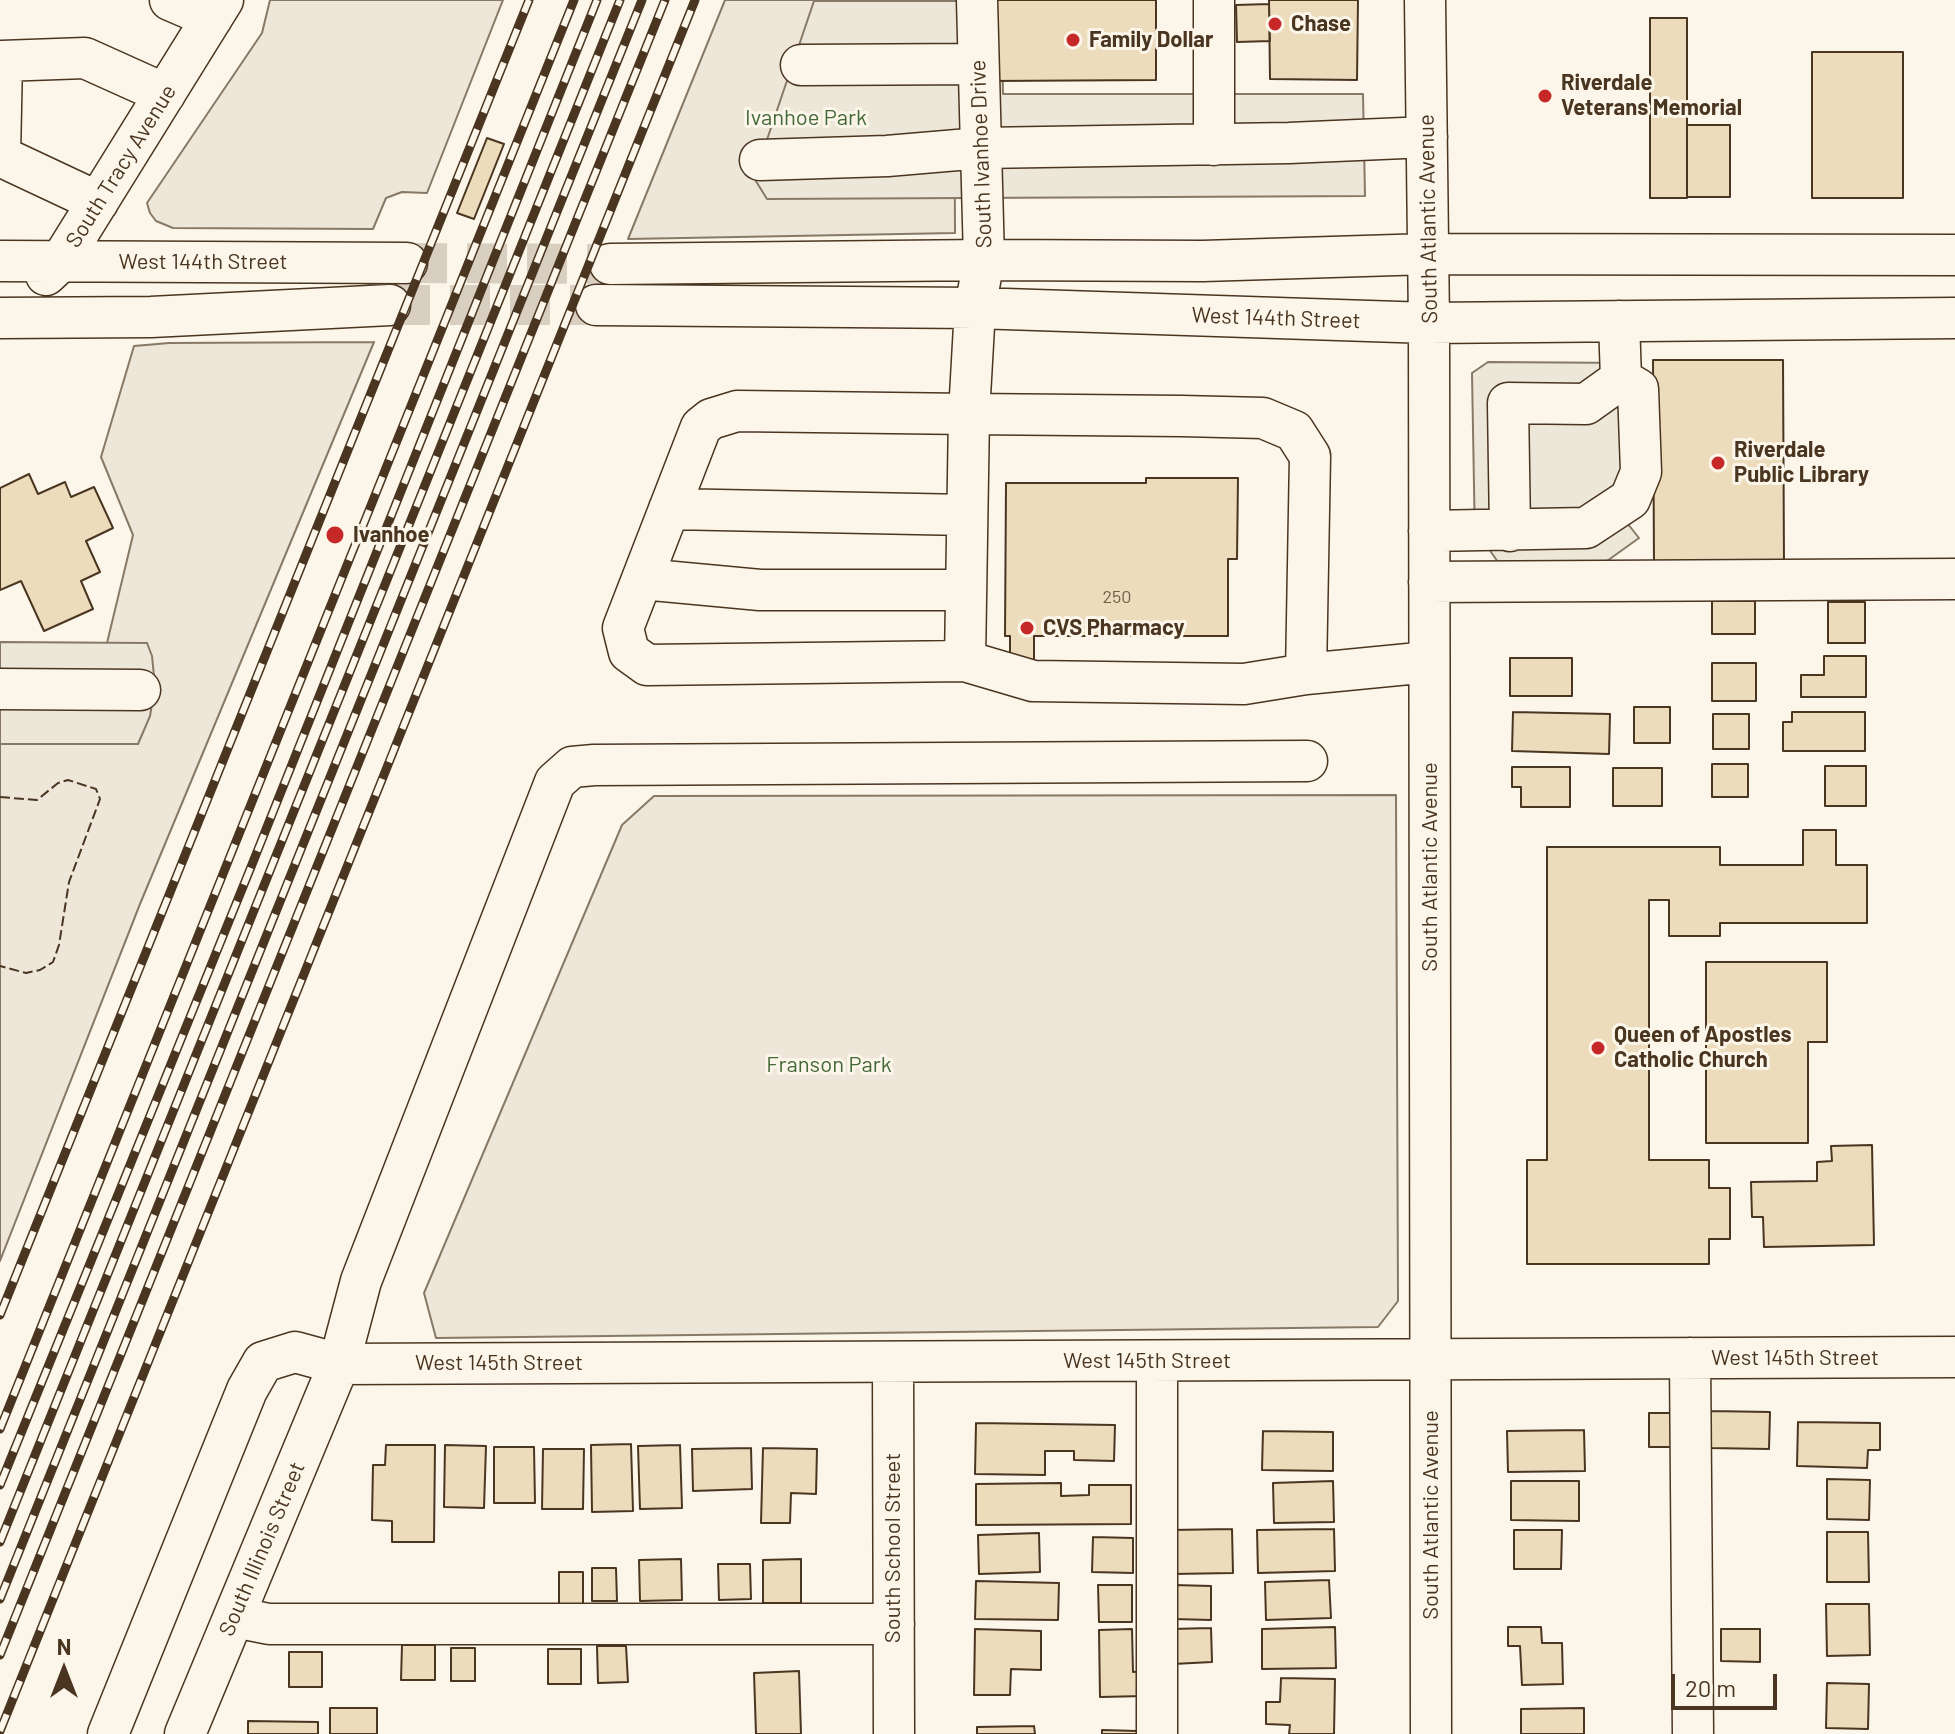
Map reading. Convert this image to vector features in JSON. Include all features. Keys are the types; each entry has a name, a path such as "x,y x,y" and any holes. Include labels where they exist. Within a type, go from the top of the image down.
{"street":[{"path":"170,0 218,9"},
{"name":"South Ivanhoe Drive","path":"965,661 969,414 975,308 984,260 977,0"},
{"path":"1214,0 1214,145"},
{"name":"South Atlantic Avenue","path":"1425,0 1429,323 1431,1734"},
{"name":"South Tracy Avenue","path":"0,317 61,261 218,9"},
{"path":"98,202 1,141 1,47 85,58 165,94"},
{"path":"801,65 978,64"},
{"path":"760,160 887,156 981,148 1214,145 1427,137"},
{"path":"610,264 1203,261 1428,254 1955,255"},
{"name":"West 144th Street","path":"0,261 407,263"},
{"path":"0,317 151,317 390,305"},
{"name":"West 144th Street","path":"596,305 975,308 1429,323 1955,318"},
{"path":"1619,321 1621,379"},
{"path":"1429,531 1586,528 1630,499 1641,472 1638,389 1621,379"},
{"path":"1510,531 1508,403 1586,404 1621,379"},
{"path":"1306,674 1310,456 1294,431 1263,418 737,411 711,419 701,427 623,628 629,652 647,665 965,661 1033,681 1244,684 1306,674 1429,662"},
{"path":"669,509 966,515"},
{"path":"642,579 760,590 966,590"},
{"path":"1429,582 1955,579"},
{"path":"0,689 140,690"},
{"name":"South Illinois Street","path":"185,1734 339,1364 361,1281 555,782 572,767 1307,761"},
{"name":"West 145th Street","path":"108,1734 247,1390 263,1362 295,1352 339,1364 1955,1357"},
{"path":"1690,1358 1693,1734"},
{"path":"1157,1361 1157,1734"},
{"name":"South School Street","path":"893,1362 894,1734"},
{"path":"234,1617 269,1624 894,1624"}],"green space":[{"path":"270,0 503,0 427,193 402,192 386,198 373,229 173,228 156,221 150,213 147,203 262,33"},
{"name":"Ivanhoe Park","path":"725,0 954,0 955,233 628,239"},
{"path":"374,342 140,904 0,1261 0,744 138,744 147,643 107,643 133,535 101,457 134,346 169,343"},
{"name":"Franson Park","path":"1396,795 1398,1301 1378,1327 436,1338 424,1293 622,825 654,796"}],"shaded area":[{"path":"814,1 1001,1 1003,94 1363,94 1365,196 767,199 754,178"},
{"path":"1488,362 1631,363 1624,519 1639,538 1600,566 1500,565 1484,542 1475,542 1472,373"},
{"path":"0,642 147,643 152,656 155,686 150,716 138,744 0,744"}],"building":[{"name":"Family Dollar","path":"990,0 1156,0 1156,80 990,81"},
{"path":"1269,0 1358,0 1357,80 1270,79"},
{"path":"1269,4 1270,41 1237,42 1236,5"},
{"path":"1650,18 1687,18 1687,198 1650,198"},
{"path":"1812,52 1903,52 1903,198 1812,198"},
{"path":"1687,125 1730,125 1730,197 1687,197"},
{"path":"487,138 504,144 474,219 457,213"},
{"name":"Riverdale Public Library","path":"1653,360 1783,360 1784,567 1654,567"},
{"path":"29,474 38,494 65,482 71,497 94,487 113,528 86,541 100,572 81,581 93,609 44,631 21,581 0,590 0,488"},
{"name":"CVS Pharmacy","path":"1146,478 1238,478 1237,559 1228,559 1228,636 1034,636 1034,667 1010,667 1010,636 1005,636 1006,483 1146,483"},
{"path":"1712,601 1755,601 1755,634 1712,634"},
{"path":"1828,602 1865,602 1865,643 1828,643"},
{"path":"1824,656 1866,656 1866,697 1801,697 1801,675 1824,675"},
{"path":"1510,658 1572,658 1572,696 1510,696"},
{"path":"1712,663 1756,663 1756,701 1712,701"},
{"path":"1634,707 1670,707 1670,743 1634,743"},
{"path":"1513,712 1610,714 1609,754 1512,751"},
{"path":"1792,712 1865,712 1865,751 1783,751 1783,722 1792,722"},
{"path":"1713,714 1749,714 1749,749 1713,749"},
{"path":"1712,764 1748,764 1748,797 1712,797"},
{"path":"1825,766 1866,766 1866,806 1825,806"},
{"path":"1512,767 1570,767 1570,807 1521,807 1521,787 1512,787"},
{"path":"1613,768 1662,768 1662,806 1613,806"},
{"name":"Queen of Apostles Catholic Church","path":"1803,830 1836,830 1836,865 1867,865 1867,923 1720,923 1720,936 1669,936 1669,900 1649,900 1649,1160 1709,1160 1709,1188 1730,1188 1730,1239 1709,1239 1709,1264 1527,1264 1527,1160 1547,1160 1547,847 1720,847 1720,865 1803,865"},
{"path":"1706,962 1827,962 1827,1042 1808,1042 1808,1143 1706,1143"},
{"path":"1872,1145 1874,1245 1764,1247 1763,1217 1752,1217 1751,1182 1817,1181 1817,1162 1832,1161 1831,1146"},
{"path":"1710,1411 1770,1412 1769,1449 1709,1448"},
{"path":"1649,1413 1673,1413 1673,1447 1649,1447"},
{"path":"1798,1422 1880,1423 1880,1450 1868,1450 1867,1468 1797,1466"},
{"path":"976,1423 1115,1425 1114,1461 1074,1460 1074,1451 1045,1451 1045,1475 975,1474"},
{"path":"1584,1430 1585,1471 1508,1472 1507,1431"},
{"path":"1263,1431 1333,1432 1333,1471 1262,1470"},
{"path":"631,1444 633,1511 592,1512 591,1445"},
{"path":"386,1445 435,1445 434,1542 392,1542 392,1521 372,1520 373,1465 385,1465"},
{"path":"445,1445 486,1446 484,1508 444,1507"},
{"path":"680,1445 682,1508 640,1509 638,1446"},
{"path":"494,1447 534,1447 535,1503 494,1503"},
{"path":"751,1448 752,1489 693,1491 692,1449"},
{"path":"763,1448 817,1449 816,1494 791,1493 790,1523 761,1523"},
{"path":"543,1449 584,1449 583,1509 542,1509"},
{"path":"1827,1479 1870,1480 1869,1520 1827,1519"},
{"path":"1333,1481 1334,1522 1274,1523 1273,1483"},
{"path":"1511,1481 1579,1481 1579,1521 1511,1520"},
{"path":"1061,1483 1061,1496 1089,1495 1089,1485 1131,1485 1131,1524 976,1525 976,1484"},
{"path":"1232,1529 1233,1573 1172,1574 1171,1530"},
{"path":"1334,1529 1335,1571 1258,1573 1257,1530"},
{"path":"1514,1530 1562,1530 1561,1569 1514,1569"},
{"path":"1827,1532 1868,1532 1869,1582 1827,1582"},
{"path":"1039,1533 1040,1572 979,1574 978,1535"},
{"path":"1093,1537 1133,1538 1133,1573 1092,1572"},
{"path":"681,1559 682,1600 640,1601 639,1560"},
{"path":"801,1559 801,1603 763,1603 763,1560"},
{"path":"718,1564 750,1564 751,1599 719,1600"},
{"path":"592,1568 616,1568 617,1601 592,1601"},
{"path":"559,1572 583,1572 583,1606 559,1606"},
{"path":"1329,1580 1331,1618 1266,1620 1265,1582"},
{"path":"976,1581 1059,1583 1058,1620 975,1619"},
{"path":"1098,1585 1132,1585 1132,1622 1099,1622"},
{"path":"1174,1585 1211,1586 1211,1620 1174,1619"},
{"path":"1826,1604 1869,1604 1870,1655 1827,1656"},
{"path":"1335,1627 1336,1668 1262,1669 1262,1629"},
{"path":"1508,1627 1541,1627 1542,1643 1562,1643 1563,1684 1522,1685 1520,1646 1508,1646"},
{"path":"1211,1628 1212,1662 1173,1664 1172,1629"},
{"path":"975,1629 1041,1631 1041,1670 1011,1669 1010,1695 974,1695"},
{"path":"1132,1629 1133,1672 1144,1671 1144,1696 1100,1697 1099,1630"},
{"path":"1721,1629 1760,1629 1760,1662 1721,1661"},
{"path":"402,1645 435,1645 435,1680 401,1680"},
{"path":"597,1646 626,1646 628,1682 598,1683"},
{"path":"451,1648 475,1648 475,1681 451,1681"},
{"path":"548,1649 581,1649 581,1684 548,1684"},
{"path":"289,1652 322,1652 322,1687 289,1687"},
{"path":"799,1671 801,1734 756,1734 754,1673"},
{"path":"1281,1678 1335,1679 1334,1734 1289,1734 1290,1725 1266,1724 1266,1702 1280,1702"},
{"path":"1827,1683 1869,1684 1868,1729 1826,1728"},
{"path":"330,1708 377,1708 377,1734 330,1734"},
{"path":"1584,1708 1584,1734 1521,1734 1521,1709"},
{"path":"248,1721 318,1722 318,1734 248,1734"},
{"path":"1034,1726 1035,1734 977,1734 977,1727"},
{"path":"1102,1730 1137,1731 1137,1734 1102,1734"}],"tunnel":[{"path":"407,263 610,264"},
{"path":"390,305 596,305"}],"railway":[{"path":"0,1315 529,0"},
{"path":"0,1429 574,0"},
{"path":"0,1485 597,0"},
{"path":"0,1542 620,0"},
{"path":"0,1599 642,0"},
{"path":"0,1655 665,0"},
{"path":"0,1731 695,0"}],"fence":[{"path":"0,797 37,800 58,783 68,780 96,789 100,799 69,882 59,945 53,962 40,970 26,973 0,966"}],"place":[{"name":"Chase","path":"1275,24"},
{"name":"Family Dollar","path":"1073,40"},
{"name":"Riverdale Veterans Memorial","path":"1545,96"},
{"name":"Riverdale Public Library","path":"1718,463"},
{"name":"Ivanhoe","path":"335,535"},
{"name":"CVS Pharmacy","path":"1027,628"},
{"name":"Queen of Apostles Catholic Church","path":"1598,1048"}]}
